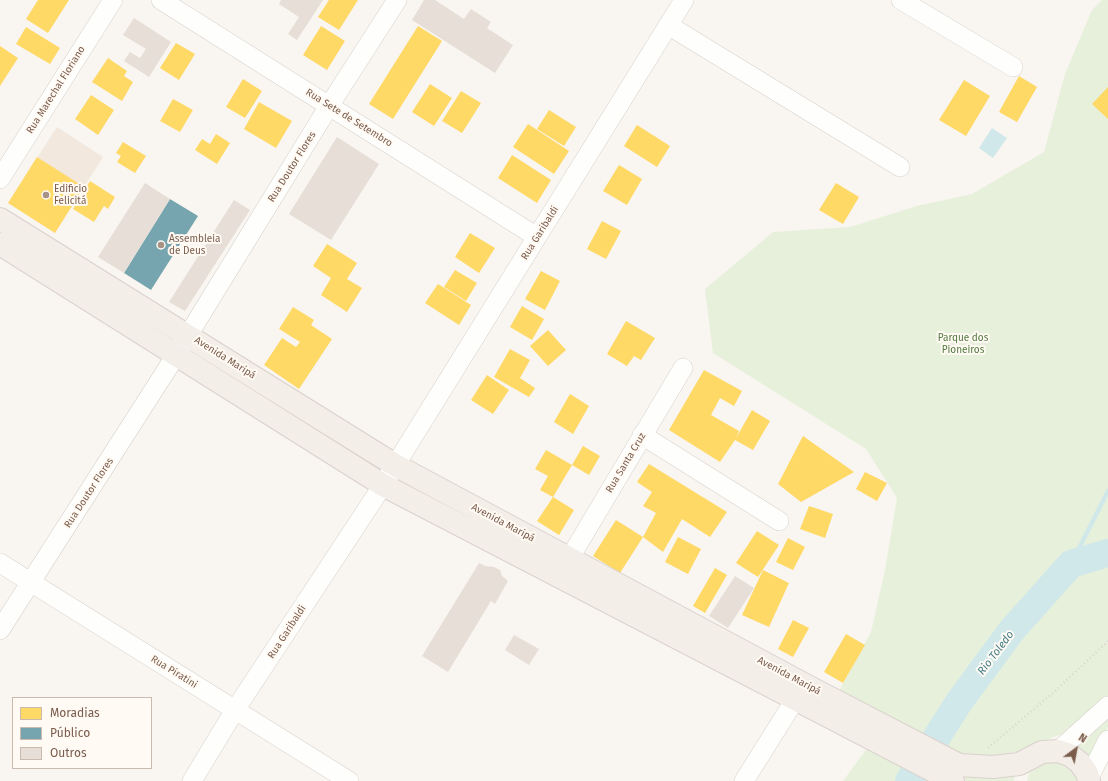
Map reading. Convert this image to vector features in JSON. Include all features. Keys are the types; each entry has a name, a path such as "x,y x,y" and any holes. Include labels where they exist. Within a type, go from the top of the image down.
{"main road":[{"name":"Avenida Maripá","path":"0,219 395,465 564,567"},
{"name":"Avenida Maripá","path":"0,244 383,485 564,567 958,772 1019,764 1042,752 1058,751"},
{"path":"1058,751 1070,755 1080,763 1088,780"},
{"path":"1017,781 1022,767 1030,758"}],"street":[{"name":"Rua Marechal Floriano","path":"0,180 113,0"},
{"name":"Rua Sete de Setembro","path":"161,0 537,237"},
{"name":"Rua Doutor Flores","path":"0,630 177,355 329,106 397,0"},
{"path":"901,0 1013,67"},
{"name":"Rua Garibaldi","path":"192,781 235,710 383,485 682,1"},
{"path":"668,25 900,167"},
{"name":"Rua Santa Cruz","path":"564,567 683,368"},
{"path":"642,435 779,521"},
{"name":"Rua Piratini","path":"0,563 349,781"},
{"path":"744,781 800,691"},
{"path":"1058,751 1108,706"},
{"path":"1088,780 1108,740"}],"path":[{"path":"958,772 978,757 1053,693 1108,641"}],"shaded area":[{"name":"Edificio Felicitá","path":"57,127 103,157 55,233 8,203"}],"green space":[{"name":"Parque dos Pioneiros","path":"1102,0 1108,0 1108,698 1065,733 1024,750 1003,755 978,757 959,765 834,700 871,632 885,570 897,498 866,449 713,353 705,289 773,232 850,227 917,206 972,194 1044,152 1065,74 1092,10"},
{"path":"1108,718 1108,727 1090,762 1074,746"},
{"path":"871,743 946,781 843,781"},
{"path":"1043,759 1069,761 1080,781 1027,781 1030,771 1035,764"},
{"path":"1016,771 1014,781 966,781 955,776"}],"water":[{"path":"992,128 1007,138 993,158 979,148"}],"building: Moradias":[{"path":"38,0 69,0 48,33 26,19"},
{"path":"329,0 358,0 339,30 318,17"},
{"path":"321,26 345,41 327,70 303,55"},
{"path":"418,26 442,41 393,119 369,104"},
{"path":"26,27 60,48 50,64 16,44"},
{"path":"176,43 195,54 179,80 160,68"},
{"path":"0,46 18,58 0,86"},
{"path":"108,58 127,71 124,76 133,82 122,101 92,82"},
{"path":"1019,76 1037,87 1017,122 999,112"},
{"path":"243,79 262,91 245,118 226,107"},
{"path":"964,80 990,96 966,136 939,120"},
{"path":"430,84 452,98 434,126 412,112"},
{"path":"1108,87 1108,119 1092,104"},
{"path":"461,91 481,103 462,133 442,121"},
{"path":"91,95 114,110 98,135 75,119"},
{"path":"173,99 193,110 180,132 160,121"},
{"path":"259,102 292,121 276,148 244,129"},
{"path":"549,110 576,127 564,146 537,129"},
{"path":"528,124 569,151 554,174 513,147"},
{"path":"637,125 670,146 657,167 624,146"},
{"path":"216,134 230,143 217,164 195,150 202,139 210,144"},
{"path":"123,142 146,156 135,173 117,162 121,156 116,153"},
{"path":"512,155 551,180 537,203 498,178"},
{"name":"Edificio Felicitá","path":"37,157 84,187 55,233 8,203"},
{"path":"619,165 642,179 627,205 603,191"},
{"path":"90,181 115,197 108,209 104,206 94,222 73,209"},
{"path":"836,183 859,197 843,224 819,210"},
{"path":"602,221 621,231 606,259 587,249"},
{"path":"470,233 495,248 479,273 455,257"},
{"path":"327,244 357,263 347,279 362,288 347,312 321,295 331,278 313,266"},
{"path":"455,270 477,283 466,301 444,287"},
{"path":"541,271 560,281 545,310 525,299"},
{"path":"438,284 471,305 459,325 425,303"},
{"path":"522,306 544,319 532,340 510,327"},
{"path":"293,307 314,320 311,325 332,339 299,389 264,365 282,338 296,347 300,342 279,329"},
{"path":"626,321 655,338 641,360 634,356 627,366 607,354"},
{"path":"548,330 566,350 548,366 530,346"},
{"path":"510,349 530,360 520,378 535,388 529,397 494,377"},
{"path":"704,370 742,391 734,406 720,398 711,415 739,431 736,438 752,410 770,421 753,450 735,440 720,462 669,430"},
{"path":"487,375 509,390 493,414 471,400"},
{"path":"570,394 589,406 573,434 554,422"},
{"path":"803,436 854,472 801,502 778,484"},
{"path":"583,446 600,456 589,475 572,465"},
{"path":"546,450 572,465 553,497 540,490 548,476 535,469"},
{"path":"649,464 727,512 710,537 682,519 663,552 643,537 656,513 643,506 652,492 637,482"},
{"path":"865,472 887,483 877,501 856,489"},
{"path":"553,497 574,510 559,535 537,521"},
{"path":"809,506 833,514 825,538 800,529"},
{"path":"616,520 643,537 620,573 593,556"},
{"path":"757,531 779,545 758,577 736,563"},
{"path":"678,537 701,549 688,574 665,562"},
{"path":"788,538 805,547 793,570 776,562"},
{"path":"715,568 727,575 705,613 693,606"},
{"path":"763,570 789,583 769,627 742,615"},
{"path":"793,620 809,628 793,657 778,649"},
{"path":"846,634 865,645 843,683 824,672"}],"building: Público":[{"name":"Assembleia de Deus","path":"170,199 198,216 151,290 124,273"}],"building: Outros":[{"path":"281,0 323,0 297,40 288,34 299,17 279,4"},
{"path":"424,0 435,0 464,19 471,9 491,22 487,28 513,45 495,73 412,20"},
{"path":"134,18 171,42 149,77 124,61 130,52 140,58 146,49 123,35"},
{"path":"337,137 379,164 331,240 289,214"},
{"path":"145,183 170,199 124,273 98,257"},
{"path":"234,200 250,210 185,311 169,302"},
{"path":"479,563 500,570 502,576 508,581 495,604 491,601 448,672 422,656"},
{"path":"735,576 754,588 728,628 709,616"},
{"path":"514,635 539,649 529,665 505,650"}],"waterway":[{"path":"1071,564 1108,491"},
{"name":"Rio Toledo","path":"909,781 959,702 1012,630 1071,564 1108,553"}],"place":[{"name":"Edificio Felicitá","path":"46,195"},
{"name":"Assembleia de Deus","path":"161,245"}]}
